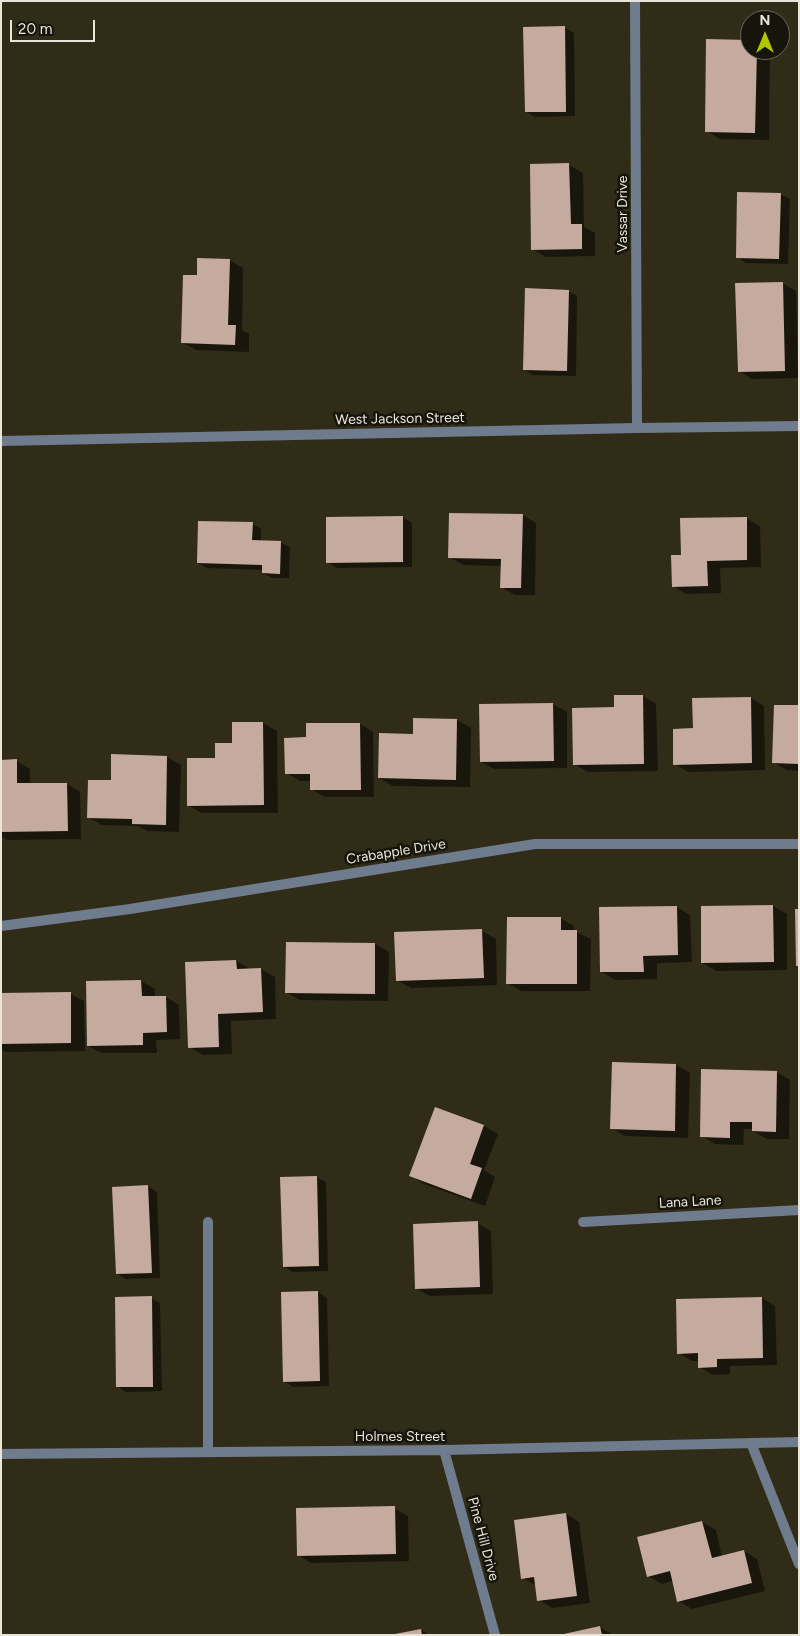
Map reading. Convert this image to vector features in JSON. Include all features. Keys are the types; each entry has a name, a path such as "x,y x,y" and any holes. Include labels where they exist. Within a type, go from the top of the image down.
{"street":[{"name":"Vassar Drive","path":"635,1 637,428"},
{"name":"West Jackson Street","path":"1,441 799,426"},
{"name":"Crabapple Drive","path":"1,926 130,910 535,844 799,844"},
{"name":"Lana Lane","path":"583,1222 799,1210"},
{"path":"208,1222 208,1452"},
{"name":"Holmes Street","path":"1,1454 444,1450 799,1442"},
{"path":"751,1444 799,1564"},
{"name":"Pine Hill Drive","path":"444,1450 495,1635"}],"building":[{"path":"565,26 566,112 525,112 523,27"},
{"path":"706,39 740,40 740,60 757,60 755,133 705,132"},
{"path":"569,163 571,224 582,224 582,249 531,250 530,164"},
{"path":"737,192 781,193 779,259 736,258"},
{"path":"197,258 230,259 228,325 236,325 235,345 181,343 183,275 197,275"},
{"path":"783,282 785,371 738,372 735,283"},
{"path":"525,288 569,290 567,371 523,370"},
{"path":"449,513 523,514 521,588 500,588 501,559 448,558"},
{"path":"403,516 403,562 326,563 326,517"},
{"path":"747,517 747,560 707,561 708,586 672,587 671,555 681,555 680,518"},
{"path":"198,521 253,522 252,540 281,541 280,574 262,573 262,565 197,563"},
{"path":"614,695 643,695 644,764 573,765 572,708 614,707"},
{"path":"751,697 752,763 673,765 673,729 693,728 692,698"},
{"path":"553,703 554,761 480,762 479,704"},
{"path":"774,705 799,705 799,764 772,763"},
{"path":"413,718 457,719 456,780 378,778 379,733 413,734"},
{"path":"232,722 263,722 264,805 187,806 187,758 215,758 215,743 232,743"},
{"path":"306,723 360,723 361,790 310,790 310,774 285,774 284,738 306,737"},
{"path":"111,754 167,756 166,825 132,824 132,819 87,818 88,780 111,780"},
{"path":"17,759 17,783 67,783 68,831 1,832 1,760"},
{"path":"773,905 774,962 701,963 701,906"},
{"path":"677,906 678,955 643,956 644,972 600,972 599,907"},
{"path":"795,909 799,909 799,966 796,966"},
{"path":"507,917 561,917 561,930 577,930 577,984 506,984"},
{"path":"482,929 484,978 396,981 394,932"},
{"path":"286,942 375,943 375,994 285,993"},
{"path":"236,960 237,969 261,968 263,1012 218,1014 219,1047 188,1048 185,962"},
{"path":"141,980 142,996 166,996 167,1032 143,1033 143,1045 87,1046 86,981"},
{"path":"71,992 71,1043 1,1044 1,993"},
{"path":"612,1062 676,1064 675,1131 610,1129"},
{"path":"701,1069 777,1071 776,1132 752,1131 752,1122 730,1122 730,1138 700,1137"},
{"path":"435,1107 484,1125 470,1164 482,1168 471,1199 409,1176"},
{"path":"317,1176 319,1266 283,1267 280,1177"},
{"path":"148,1185 152,1273 116,1274 112,1187"},
{"path":"478,1221 480,1287 415,1289 413,1224"},
{"path":"318,1291 320,1381 283,1382 281,1292"},
{"path":"152,1296 153,1387 116,1387 115,1297"},
{"path":"762,1297 763,1358 717,1359 717,1367 698,1368 698,1353 677,1354 676,1299"},
{"path":"395,1506 396,1554 297,1556 296,1508"},
{"path":"566,1513 577,1596 537,1601 534,1577 521,1579 514,1520"},
{"path":"702,1521 712,1558 744,1550 752,1583 677,1602 670,1571 647,1577 637,1537"},
{"path":"600,1626 602,1635 564,1635 564,1634"},
{"path":"421,1629 422,1635 395,1635 395,1634"}]}
